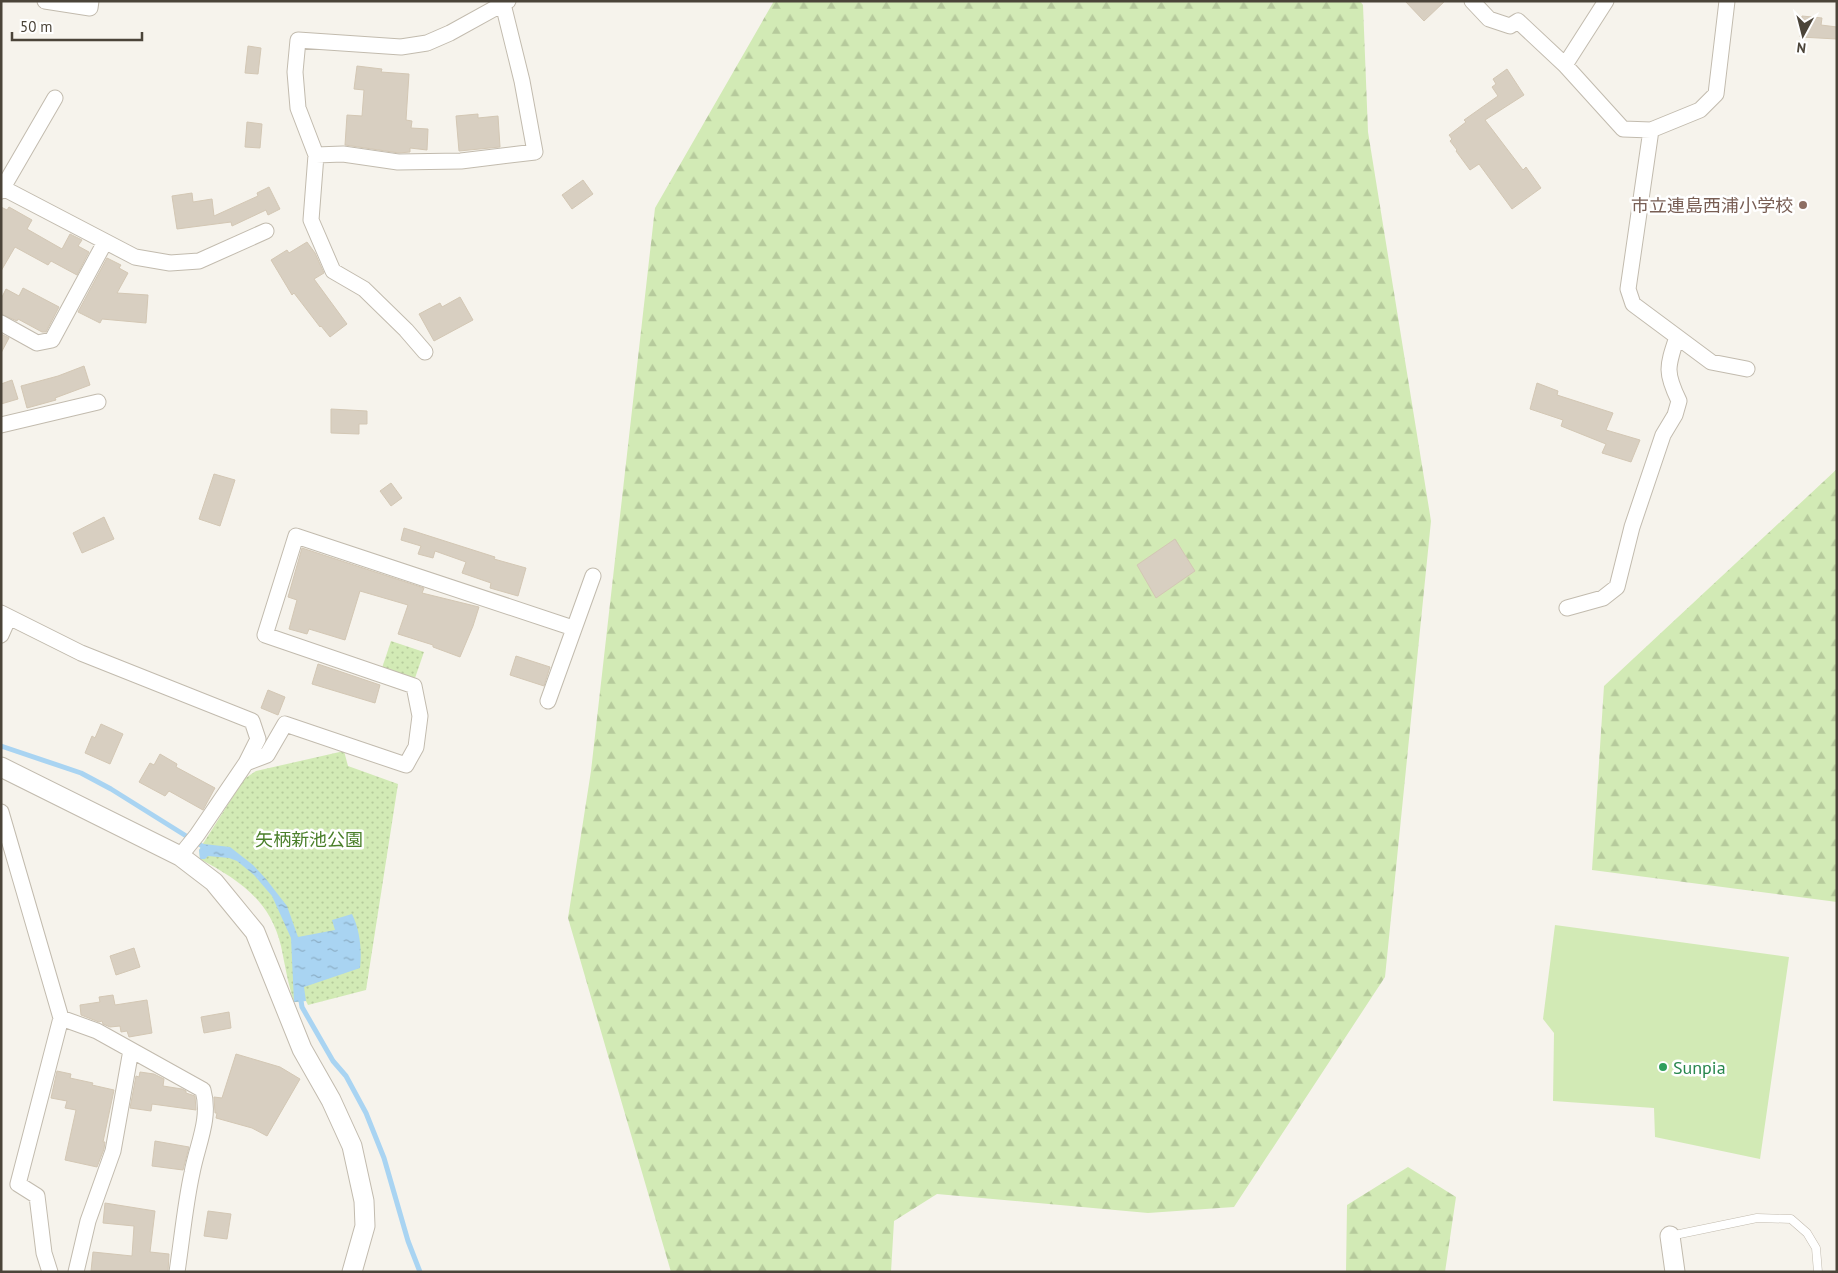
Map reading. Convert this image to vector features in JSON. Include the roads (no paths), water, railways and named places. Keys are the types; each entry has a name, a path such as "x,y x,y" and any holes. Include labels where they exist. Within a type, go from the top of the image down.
{"street":[{"path":"45,1 90,8 91,1"},
{"path":"1472,1 1489,19 1510,26 1518,21 1564,65 1623,129 1651,130 1700,110 1716,94 1727,1"},
{"path":"1564,65 1606,1"},
{"path":"316,155 343,154 398,162 460,161 535,152 505,3 450,33 427,43 402,47 298,40 295,72 298,108 316,155 311,220 333,271 364,289 406,330 425,352"},
{"path":"55,98 2,189 135,257 170,262 199,261 266,232"},
{"path":"1651,130 1628,289 1633,304 1710,362 1747,369"},
{"path":"1,324 38,343 52,340 105,242"},
{"path":"1567,608 1603,598 1617,587 1638,509 1664,435 1680,401 1670,382 1668,365 1677,337"},
{"path":"1,425 98,402"},
{"path":"246,763 267,755 285,724 406,764 416,747 420,716 414,686 265,636 296,536 574,628"},
{"path":"548,702 593,576"},
{"path":"1,635 5,615 81,653 252,721 258,739 246,763 197,835 183,852"},
{"path":"1,767 183,852 214,882 255,932 302,1049 331,1100 352,1146 364,1201 365,1226 352,1272"},
{"path":"1,812 61,1018 18,1184 37,1196 44,1253 50,1272"},
{"path":"61,1018 97,1031 203,1090 206,1100 206,1121 192,1172 177,1272"},
{"path":"76,1272 88,1221 113,1151 131,1050"},
{"path":"1670,1236 1676,1272"}],"lane":[{"path":"1670,1236 1756,1218 1791,1219 1807,1233 1816,1248 1818,1272"}],"water":[{"path":"204,844 230,847 253,865 287,906 298,937 335,930 332,920 352,914 360,940 360,968 304,987 306,1001 294,1002 291,938 272,896 254,875 237,861 229,858 208,856 205,859 200,859 199,850"}],"waterway":[{"path":"1,746 81,773 111,789 207,849"},
{"path":"300,995 302,1007 333,1061 346,1076 366,1113 384,1158 408,1241 420,1272"}],"place":[{"name":"市立連島西浦小学校","path":"1803,205"},
{"name":"Sunpia","path":"1663,1067"}],"park label":[{"name":"矢柄新池公園","path":"309,839"}]}
